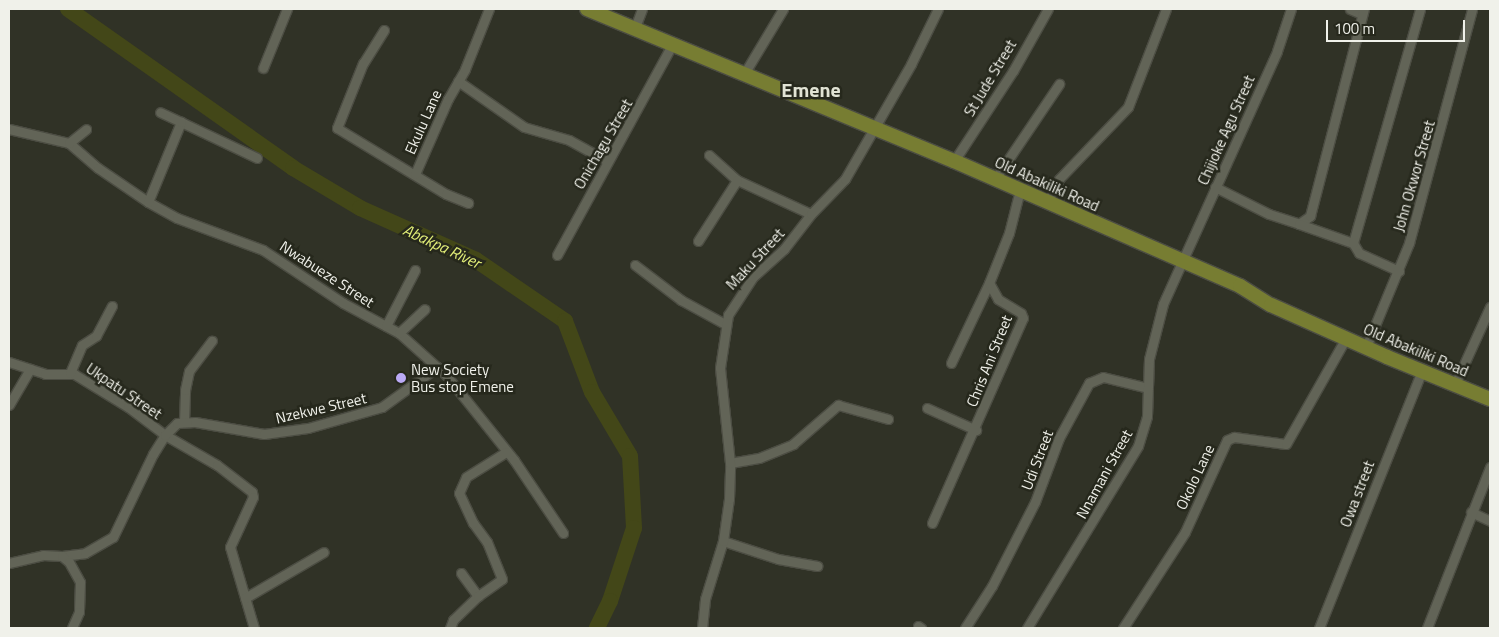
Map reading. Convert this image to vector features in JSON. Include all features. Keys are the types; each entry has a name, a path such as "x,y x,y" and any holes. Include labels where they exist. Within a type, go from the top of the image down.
{"main road":[{"name":"Old Abakiliki Road","path":"587,9 954,161 1182,262 1346,338 1422,371 1489,396"}],"street":[{"path":"263,68 287,9"},
{"name":"Ekulu Lane","path":"415,174 458,82 489,9"},
{"path":"634,30 642,9"},
{"path":"744,74 783,9"},
{"name":"Maku Street","path":"702,628 703,611 723,541 730,463 720,392 725,324 733,304 753,278 784,250 810,214 845,179 873,127 911,64 938,9"},
{"name":"St Jude Street","path":"954,161 1013,71 1048,9"},
{"path":"1047,202 1060,179 1128,106 1166,9"},
{"name":"Chijioke Agu Street","path":"1182,262 1277,51 1291,9"},
{"path":"1299,224 1310,216 1316,202 1363,11 1350,9"},
{"path":"1353,243 1420,9"},
{"name":"John Okwor Street","path":"1366,346 1399,272 1434,156 1472,9"},
{"path":"384,30 363,63 337,128 468,203"},
{"name":"Onichagu Street","path":"556,255 672,45"},
{"name":"Ekulu Lane","path":"458,82 524,127 568,140 608,161"},
{"path":"994,179 1059,84"},
{"path":"160,112 256,158"},
{"path":"148,202 181,122"},
{"name":"Nwabueze Street","path":"9,128 69,143 98,168 148,202 177,218 263,250 344,304 399,333 437,367 506,452 563,533"},
{"path":"69,143 86,130"},
{"path":"709,155 737,180 810,214"},
{"path":"698,241 737,180"},
{"path":"1215,187 1269,214 1353,243 1359,253 1399,272"},
{"path":"952,363 989,283 1009,234 1020,190"},
{"name":"Nnamani Street","path":"1027,628 1138,446 1147,416 1154,334 1182,262"},
{"path":"635,265 680,300 725,324"},
{"path":"386,326 416,270"},
{"name":"Chris Ani Street","path":"932,523 976,430 1023,318 1021,312 998,299 989,283"},
{"path":"70,373 82,344 96,336 112,306"},
{"path":"1455,384 1490,308"},
{"path":"399,333 426,309"},
{"name":"Okolo Lane","path":"1123,628 1185,532 1227,440 1234,437 1286,444 1346,338"},
{"path":"9,563 43,555 62,556 84,553 112,537 164,435 177,423 184,422 184,390 189,371 212,340"},
{"name":"Ukpatu Street","path":"9,362 45,374 70,373 128,407 164,435 216,465 253,494 230,547 245,598"},
{"name":"Nzekwe Street","path":"184,422 264,434 300,430 382,407 437,367"},
{"path":"9,403 30,368"},
{"name":"Owa street","path":"1319,628 1422,371"},
{"name":"Udi Street","path":"965,628 982,602 1036,502 1059,438 1089,383 1104,377 1148,388"},
{"path":"730,463 759,458 793,444 838,405 888,419"},
{"path":"927,408 976,430"},
{"path":"450,628 454,620 478,596 502,579 486,542 459,498 459,487 466,477 506,452"},
{"path":"1428,628 1471,512 1490,467"},
{"path":"1471,512 1490,521"},
{"path":"723,541 789,562 817,566"},
{"path":"254,628 245,598 324,552"},
{"path":"62,556 76,570 80,582 80,612 72,628"},
{"path":"461,573 478,596"}],"waterway":[{"name":"Abakpa River","path":"68,9 293,168 360,208 476,260 565,321 592,392 630,456 634,528 610,601 597,628"}],"place":[{"name":"New Society Bus stop Emene","path":"401,378"}],"district":[{"name":"Emene","path":"811,89"}]}
